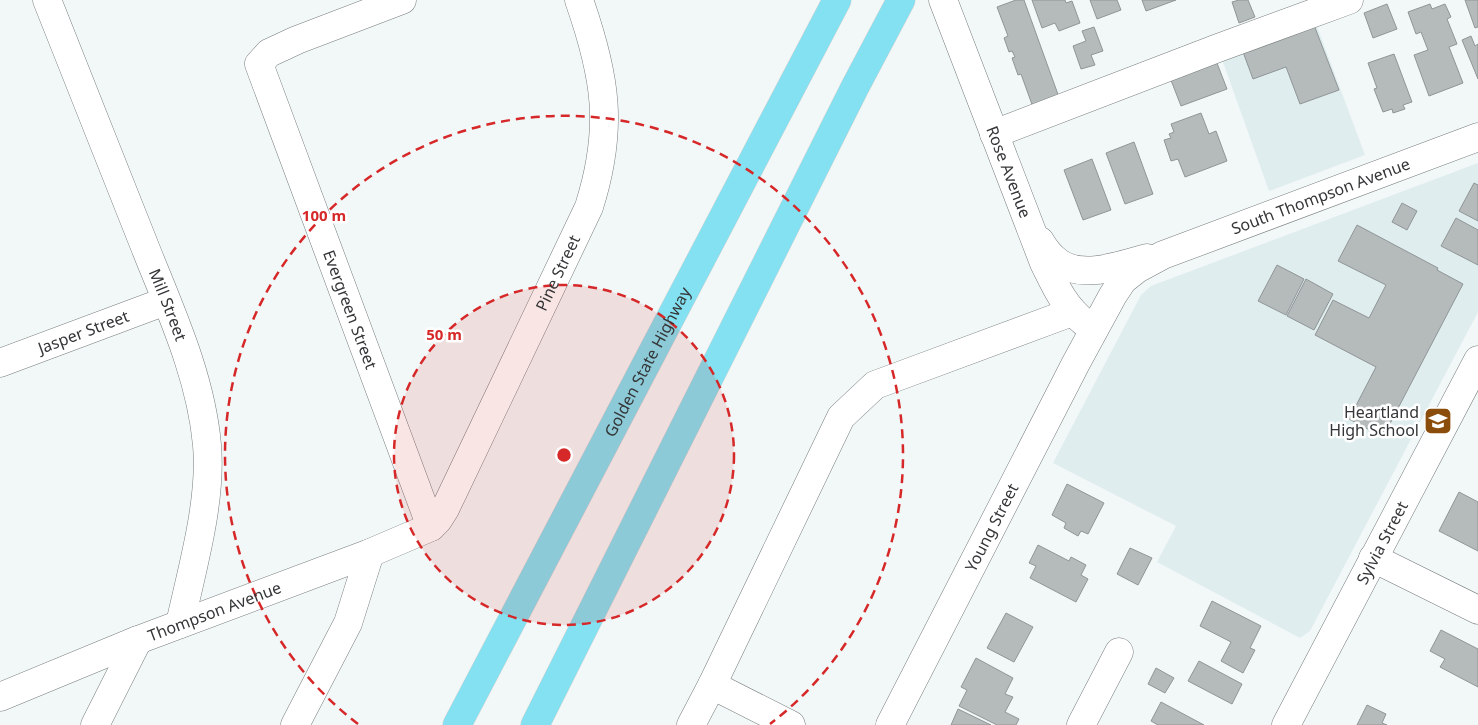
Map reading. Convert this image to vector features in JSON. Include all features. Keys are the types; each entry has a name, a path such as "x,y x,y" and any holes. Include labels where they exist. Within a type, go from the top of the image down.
{"highway":[{"name":"Golden State Highway","path":"457,725 837,0"},
{"path":"535,725 855,87 901,0"}],"street":[{"name":"Mill Street","path":"46,0 166,301 190,365 201,407 207,446 207,481 200,527 180,624"},
{"name":"Evergreen Street","path":"402,0 297,40 269,53 260,64 431,527"},
{"name":"Pine Street","path":"431,527 445,509 589,207 598,179 603,150 605,118 603,88 598,59 579,0"},
{"name":"Rose Avenue","path":"943,0 1044,263 1061,296 1072,312 1093,330"},
{"path":"994,134 1349,0"},
{"name":"South Thompson Avenue","path":"1093,330 1123,280 1137,269 1163,255 1478,137"},
{"name":"South Thompson Avenue","path":"1028,222 1044,247 1053,257 1058,262 1071,268 1087,270 1163,255"},
{"name":"Jasper Street","path":"0,363 166,301"},
{"path":"691,725 841,417 875,385 1072,312"},
{"name":"Young Street","path":"890,725 1093,330"},
{"name":"Sylvia Street","path":"1286,725 1478,360"},
{"name":"Thompson Avenue","path":"0,696 138,640 370,553 431,527"},
{"path":"294,725 348,623 370,553"},
{"path":"1373,558 1478,610"},
{"path":"95,725 138,640"},
{"path":"1081,725 1119,652"},
{"path":"712,685 792,725"}],"shaded area":[{"path":"1312,13 1365,155 1269,191 1218,48"},
{"path":"1478,163 1478,312 1310,631 1300,638 1157,562 1176,526 1053,463 1141,295 1151,286"}],"building":[{"path":"1016,0 1024,0 1060,100 1034,110 1021,74 1018,75 1012,58 1015,57 1012,51 1009,52 1004,38 1008,36 997,7"},
{"path":"1032,0 1065,0 1066,3 1072,1 1080,23 1059,31 1055,23 1042,28"},
{"path":"1090,0 1117,0 1121,10 1097,19"},
{"path":"1142,0 1176,0 1146,11"},
{"path":"1248,0 1255,17 1239,23 1232,2"},
{"path":"1465,0 1478,0 1478,27 1475,28"},
{"path":"1387,4 1397,29 1373,38 1364,13"},
{"path":"1430,4 1432,9 1445,4 1451,17 1447,19 1457,44 1449,47 1463,83 1429,96 1414,55 1428,50 1421,32 1416,34 1408,12"},
{"path":"1314,25 1339,90 1300,104 1286,67 1253,79 1243,52"},
{"path":"1094,27 1103,51 1091,55 1095,65 1081,69 1073,46 1086,41 1082,31"},
{"path":"1471,36 1475,46 1478,44 1478,79 1462,40"},
{"path":"1394,54 1412,102 1403,105 1405,109 1393,113 1392,109 1383,112 1374,89 1377,88 1368,63"},
{"path":"1215,58 1227,89 1181,106 1169,75"},
{"path":"1201,113 1209,134 1216,131 1227,161 1185,177 1178,159 1171,161 1164,140 1171,138 1169,134 1174,132 1171,124"},
{"path":"1134,142 1153,194 1125,204 1106,153"},
{"path":"1092,159 1111,210 1083,220 1064,170"},
{"path":"1474,183 1478,185 1478,221 1459,211"},
{"path":"1402,203 1417,211 1407,230 1392,222"},
{"path":"1456,218 1478,230 1478,265 1441,246"},
{"path":"1357,225 1438,268 1437,270 1463,284 1383,437 1349,419 1376,367 1315,335 1333,300 1369,318 1386,285 1338,261"},
{"path":"1277,265 1304,279 1286,315 1258,301"},
{"path":"1306,279 1333,294 1314,330 1287,316"},
{"path":"1067,484 1104,503 1088,534 1081,531 1078,536 1064,528 1066,523 1052,515"},
{"path":"1459,492 1478,502 1478,551 1439,531"},
{"path":"1038,545 1069,561 1071,557 1086,565 1081,575 1088,579 1076,602 1030,578 1036,566 1029,563"},
{"path":"1130,548 1152,558 1138,585 1117,574"},
{"path":"1212,601 1261,626 1250,648 1255,650 1243,673 1221,661 1231,642 1200,626"},
{"path":"1006,613 1033,627 1014,662 987,648"},
{"path":"1441,630 1478,649 1478,687 1440,667 1445,659 1430,651"},
{"path":"976,658 1013,678 1005,694 1013,697 1005,712 1019,719 1016,725 997,725 959,706 967,690 961,687"},
{"path":"1199,661 1242,684 1232,704 1188,681"},
{"path":"1156,668 1174,678 1165,693 1148,684"},
{"path":"1161,702 1204,725 1158,725 1151,721"},
{"path":"1367,705 1386,714 1382,723 1387,725 1357,725"},
{"path":"958,709 991,725 951,725"}],"place":[{"name":"Heartland High School","path":"1438,421"}]}
